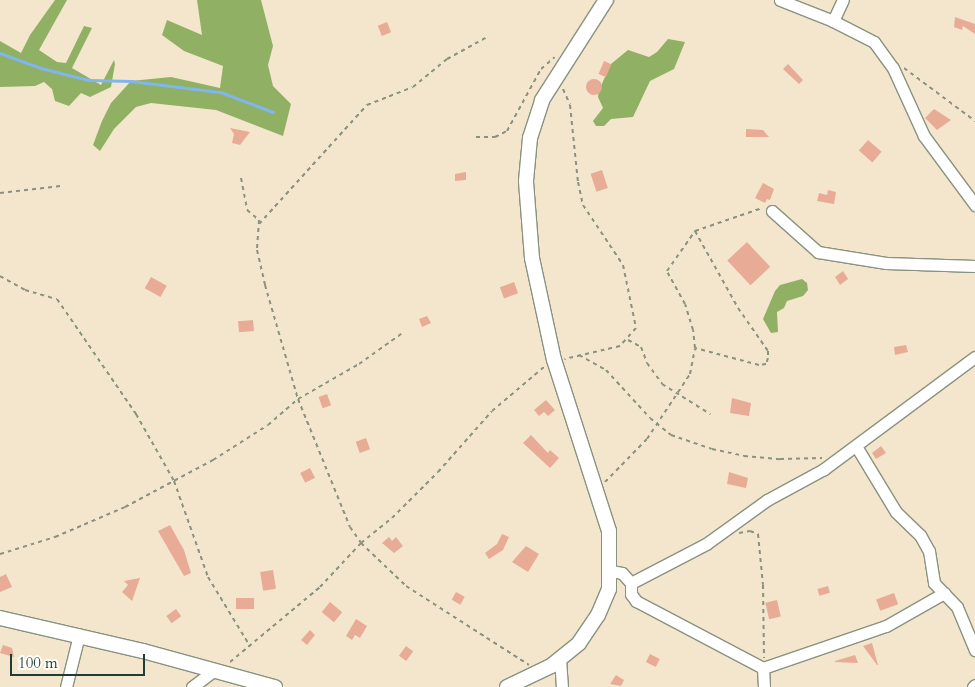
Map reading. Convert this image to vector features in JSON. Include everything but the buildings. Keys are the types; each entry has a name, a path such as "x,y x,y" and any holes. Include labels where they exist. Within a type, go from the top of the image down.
{"main road":[{"path":"508,687 560,659 579,643 598,615 609,589 611,571 609,532 554,360 530,242 527,160 534,121 567,58 606,0"},
{"path":"0,618 79,635 275,687"}],"street":[{"path":"780,0 833,20 874,42 893,68 924,136 975,205"},
{"path":"833,20 842,0"},
{"path":"772,211 818,252 886,263 975,266"},
{"path":"631,583 706,544 768,500 837,459 975,357"},
{"path":"856,446 896,512 920,535 928,551 934,583 957,607 975,650"},
{"path":"611,571 622,573 631,583 631,594 636,601 763,668 886,626 944,594"},
{"path":"66,687 79,635"},
{"path":"560,659 562,687"},
{"path":"763,668 764,687"},
{"path":"192,687 213,671"}],"path":[{"path":"487,36 447,59 413,87 361,110 259,224 257,250 265,285 298,399 332,489 361,543 424,600 513,653 539,672"},
{"path":"476,137 495,137 507,131 540,69 558,55 567,58"},
{"path":"893,68 906,68 923,85 975,121"},
{"path":"213,671 228,664 320,587 361,543 399,512 498,405 554,360 620,346 628,340 636,328 631,296 623,265 584,205 578,182 568,97"},
{"path":"241,178 247,210 259,224"},
{"path":"0,193 61,186"},
{"path":"597,492 647,439 690,374 695,348 685,304 667,271 695,231 759,207 772,211"},
{"path":"695,231 738,308 768,351 768,358 766,364 759,365 695,348"},
{"path":"0,276 25,290 57,299 147,430 174,481 208,577 250,646"},
{"path":"0,554 55,537 125,507 174,481 268,425 298,399 359,364 401,334"},
{"path":"628,340 641,347 654,375 677,394 710,414"},
{"path":"579,355 610,374 656,424 671,435 736,454 780,459 837,459"},
{"path":"734,535 750,531 758,534 763,585 763,668"}],"green space":[{"path":"55,0 67,0 39,50 57,62 66,63 84,26 92,28 72,68 101,85 114,60 115,64 111,87 90,97 81,93 69,106 55,101 52,89 44,82 35,86 0,87 0,41 21,53 30,35"},
{"path":"197,0 261,0 273,46 268,65 273,86 291,104 283,136 216,110 151,103 136,107 114,129 100,151 93,145 102,121 111,103 131,81 171,77 220,88 223,66 184,51 162,35 167,20 202,35"},
{"path":"668,39 685,42 674,69 650,81 633,117 611,119 604,126 596,126 593,121 603,108 598,97 599,90 611,64 628,50 649,57 657,52"},
{"path":"802,279 807,283 808,290 803,296 787,301 784,308 777,312 778,332 771,333 763,319 775,291 780,285"}],"waterway":[{"path":"0,53 41,68 89,80 131,81 221,92 273,112"}]}
